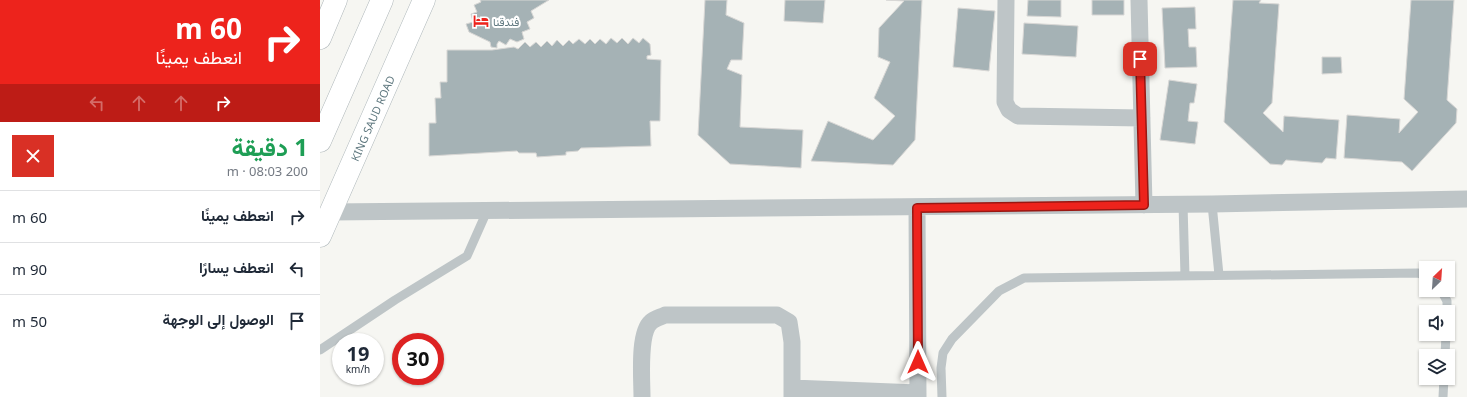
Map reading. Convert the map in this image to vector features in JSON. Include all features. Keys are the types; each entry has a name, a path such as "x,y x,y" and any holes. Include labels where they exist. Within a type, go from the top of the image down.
{"main road":[{"path":"320,38 336,0"},
{"path":"320,141 382,0"},
{"name":"KING SAUD ROAD","path":"320,236 424,0"}],"street":[{"path":"1006,0 1005,102 1009,110 1018,116 1142,118"},
{"path":"1139,0 1144,205"},
{"path":"331,212 917,208 1467,199"},
{"path":"642,397 642,355 644,331 651,321 665,316 777,315 789,322 792,342 792,393 918,395 917,208"}],"lane":[{"path":"1183,204 1185,276"},
{"path":"1212,204 1219,275"},
{"path":"320,350 395,300 467,256 487,210"},
{"path":"942,397 941,368 944,353 952,339 999,291 1024,278 1419,273"},
{"path":"1443,397 1444,385"}],"building":[{"path":"480,0 549,0 531,11 534,18 527,22 530,29 522,32 524,39 517,42 510,39 506,45 499,41 497,48 491,47 490,42 469,32 466,24 473,22 471,14 477,12 474,5 481,2"},
{"path":"705,0 727,0 726,15 744,23 742,60 731,60 727,69 742,75 740,127 803,130 801,168 730,164 698,135"},
{"path":"785,0 825,0 823,23 784,21"},
{"path":"886,0 922,0 915,140 893,165 811,161 828,121 873,140 895,116 874,98 890,62 878,57 879,28 904,1"},
{"path":"1028,0 1061,0 1061,17 1027,16"},
{"path":"1092,0 1124,0 1124,15 1092,15"},
{"path":"1233,0 1261,0 1259,3 1279,4 1272,103 1263,113 1283,132 1284,116 1339,120 1336,159 1326,158 1322,163 1286,160 1282,165 1270,164 1224,122"},
{"path":"1411,0 1454,0 1447,100 1457,109 1456,123 1412,171 1402,162 1344,158 1347,115 1400,119 1399,133 1418,112 1404,99"},
{"path":"1195,7 1196,29 1188,29 1189,47 1196,47 1197,67 1165,68 1162,8"},
{"path":"958,8 995,11 989,71 953,67"},
{"path":"1024,23 1078,26 1076,57 1022,54"},
{"path":"611,38 617,43 622,38 628,44 633,38 639,43 643,38 650,44 651,55 647,56 647,59 661,60 660,121 650,121 651,146 581,148 578,151 566,152 566,155 537,157 536,153 519,153 517,151 429,156 429,123 436,123 435,98 441,98 440,82 447,82 447,50 492,50 514,47 518,49 525,42 530,47 536,42 541,47 547,41 552,46 557,40 563,46 569,40 573,44 579,39 585,44 590,39 595,44 600,39 606,44"},
{"path":"1322,57 1341,57 1342,73 1322,74"},
{"path":"1169,80 1197,84 1194,103 1190,103 1188,121 1198,122 1195,144 1160,140"}],"place":[{"name":"فندقنا","path":"481,21"}],"route":[{"path":"918,362 917,208 1144,205 1140,59"}]}
